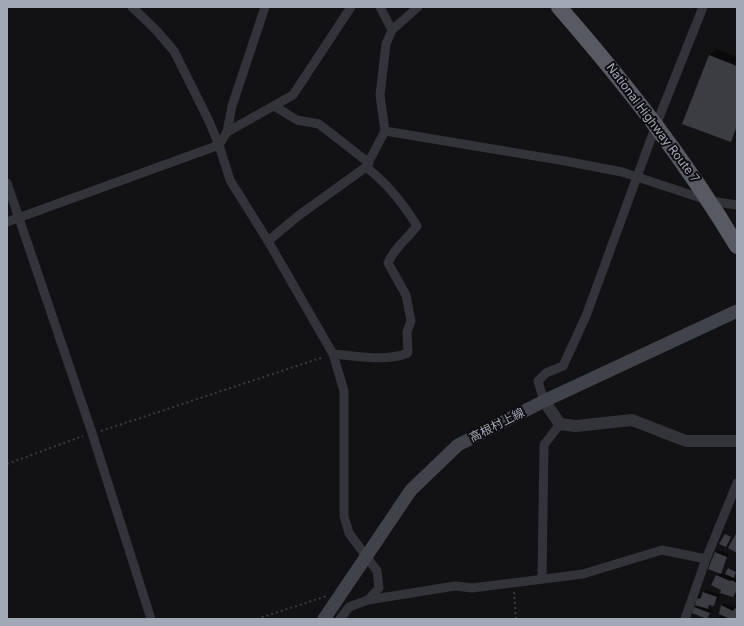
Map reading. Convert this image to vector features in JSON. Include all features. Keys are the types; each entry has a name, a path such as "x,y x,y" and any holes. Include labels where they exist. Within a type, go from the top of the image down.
{"highway":[{"name":"National Highway Route 7","path":"559,7 615,72 656,125 710,201 737,246"}],"main road":[{"name":"高根村上線","path":"324,619 341,591 411,490 458,445 544,401 737,311"}],"street":[{"path":"132,7 156,30 174,51 187,75 219,145 230,180 268,241 333,354 344,391 344,516 349,533 377,571 379,588 368,600"},
{"path":"7,222 219,145 227,132 232,106 265,7"},
{"path":"227,132 294,95 351,7"},
{"path":"380,7 392,30"},
{"path":"268,241 298,216 368,165 385,131 380,95 386,44 392,30 418,7"},
{"path":"703,7 656,125 586,316 563,366 546,373 538,381 544,401 560,424 576,426 632,420 686,441 737,441"},
{"path":"274,106 297,120 319,124 368,165 386,183 404,205 417,226 407,240 392,252 388,263 406,295 411,321 407,332 408,353 399,357 333,354"},
{"path":"385,131 565,160 637,177 710,201 737,204"},
{"path":"7,183 92,433 151,619"},
{"path":"542,578 544,445 560,424"},
{"path":"685,619 706,559 737,483"},
{"path":"340,619 349,607 368,600 455,586 472,588 583,574 662,550 706,559"}],"path":[{"path":"7,464 92,433 333,354"},
{"path":"514,582 516,619"},
{"path":"257,619 341,591"}],"building":[{"path":"709,55 737,66 737,126 731,142 682,124"},
{"path":"737,532 737,553 728,548"},
{"path":"725,534 731,537 726,547 719,544"},
{"path":"715,552 727,557 721,574 708,569"},
{"path":"728,568 736,572 734,578 725,574"},
{"path":"716,575 737,583 737,590 733,597 720,593 721,590 711,585"},
{"path":"703,592 717,597 714,606 709,605 708,609 695,605 697,598 700,599"},
{"path":"721,605 733,611 735,608 737,609 737,619 730,619 719,614"},
{"path":"694,607 710,613 707,619 692,613"}]}
